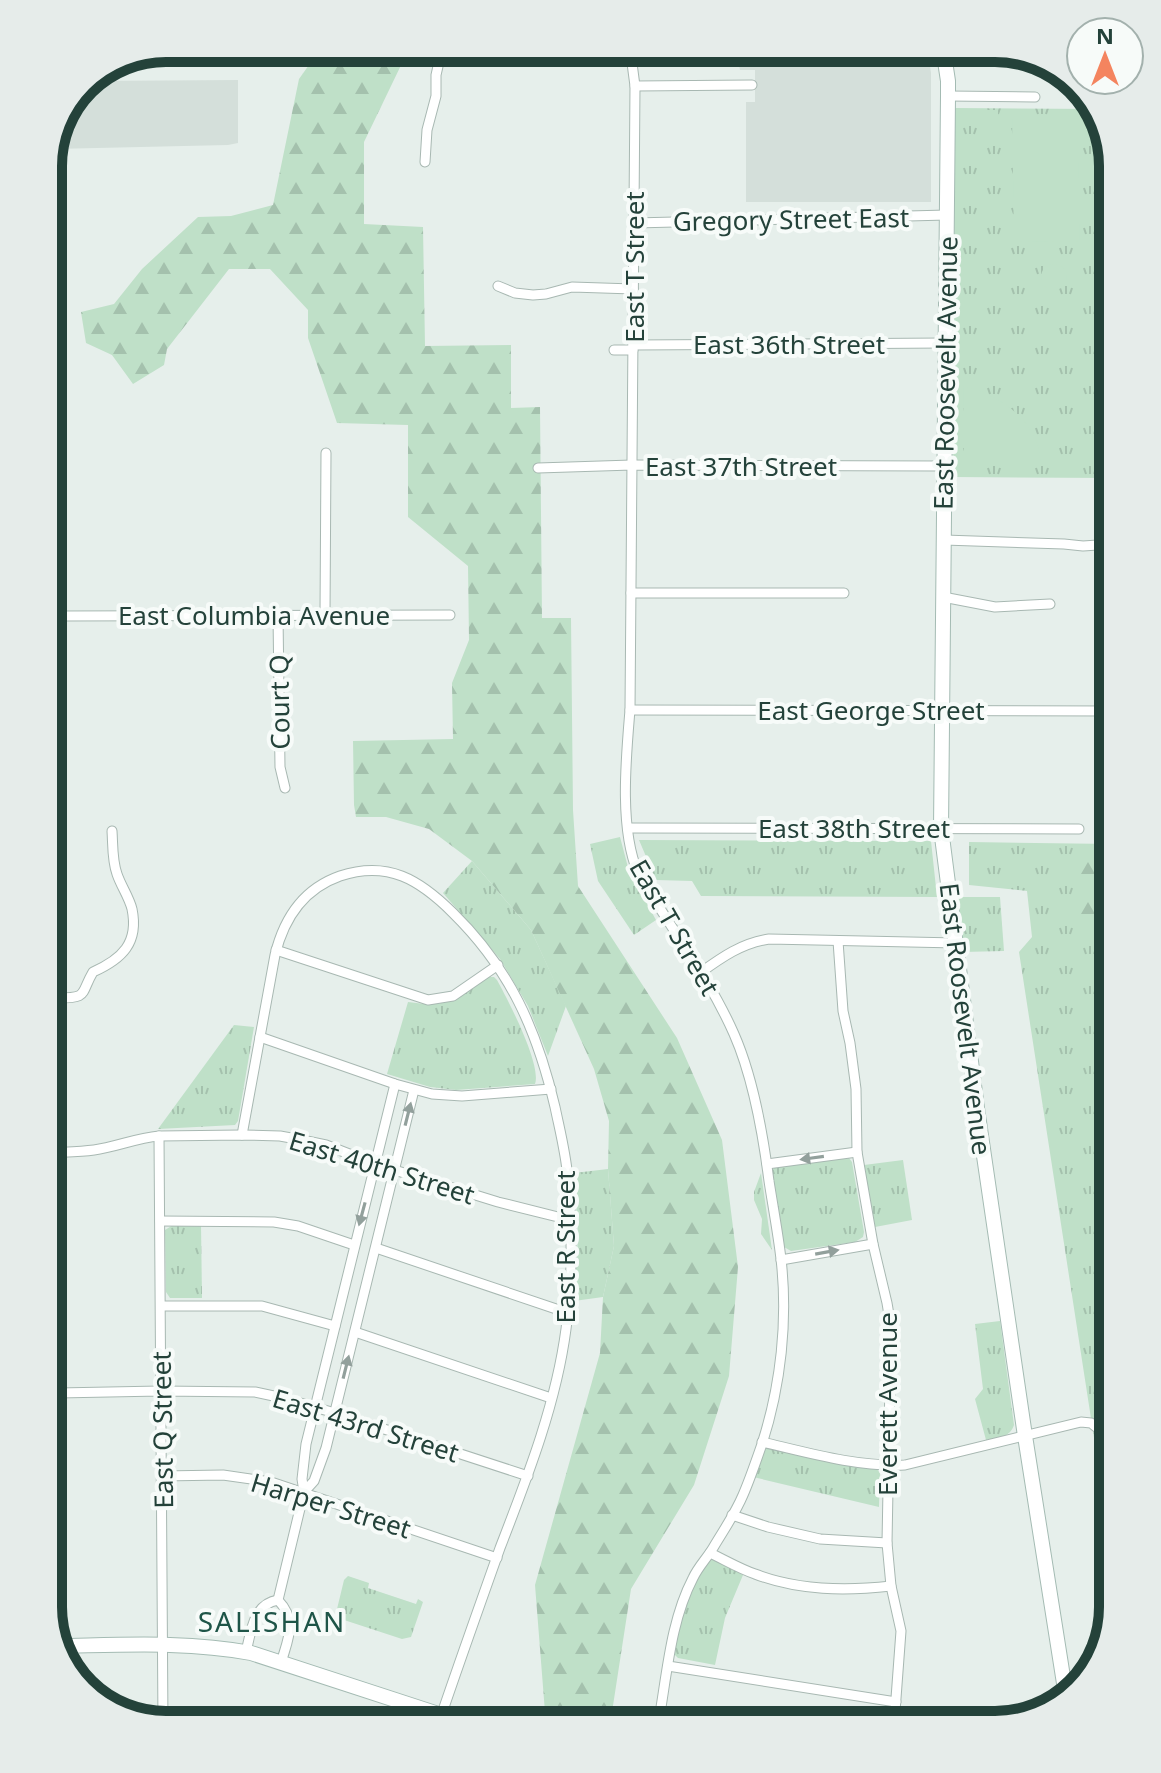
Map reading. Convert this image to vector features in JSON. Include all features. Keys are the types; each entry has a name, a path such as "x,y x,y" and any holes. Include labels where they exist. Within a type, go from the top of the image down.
{"street":[{"path":"425,162 427,130 436,96 436,67 439,62"},
{"name":"East T Street","path":"632,62 635,86 635,223 630,710 626,760 631,853 638,873 735,1035 745,1064 767,1164 781,1260 783,1307 775,1397 762,1442 743,1497 693,1577 683,1602 660,1711"},
{"name":"East Roosevelt Avenue","path":"945,62 948,96 941,829 977,1108 1064,1685"},
{"path":"635,86 752,85"},
{"path":"948,96 1035,97"},
{"name":"Gregory Street East","path":"635,223 947,215"},
{"path":"498,286 515,293 533,295 572,287 633,289"},
{"name":"East 36th Street","path":"614,350 945,343"},
{"path":"325,615 326,453"},
{"name":"East 37th Street","path":"538,468 632,465 944,466"},
{"path":"944,540 1099,545"},
{"path":"631,593 844,593"},
{"path":"943,597 995,607 1050,604"},
{"name":"Court Q","path":"278,615 280,767 285,788"},
{"name":"East Columbia Avenue","path":"62,616 450,615"},
{"name":"East George Street","path":"630,710 1099,711"},
{"name":"East 38th Street","path":"628,828 1079,829"},
{"path":"62,998 81,996 93,972 116,960 131,939 132,908 116,873 112,831"},
{"name":"East R Street","path":"276,950 292,911 319,885 348,873 363,871 380,871 417,882 437,897 498,965 527,1017 551,1089 566,1160 570,1220 568,1313 559,1367 528,1476 443,1711"},
{"path":"700,973 728,953 755,941 769,939 957,943"},
{"name":"Everett Avenue","path":"838,941 843,1011 856,1089 857,1152 891,1327 887,1543 891,1586 901,1631 895,1711"},
{"path":"242,1135 276,950 428,1000 453,996 498,965"},
{"path":"260,1037 414,1090 452,1096 551,1089"},
{"path":"281,1663 291,1625 278,1600 304,1492 303,1468 315,1407 395,1084"},
{"path":"304,1492 312,1485 319,1469 335,1413 414,1090"},
{"name":"East 40th Street","path":"62,1152 94,1150 159,1136 280,1136 326,1145 375,1164 498,1202 570,1220"},
{"name":"East Q Street","path":"159,1136 163,1711"},
{"path":"767,1164 857,1152"},
{"path":"160,1221 274,1222 298,1226 354,1245"},
{"path":"781,1260 873,1244"},
{"path":"376,1248 568,1313"},
{"path":"161,1306 262,1306 335,1326"},
{"path":"355,1332 551,1398"},
{"name":"East 43rd Street","path":"62,1393 255,1392 335,1413 528,1476"},
{"path":"762,1442 847,1461 888,1466 905,1465 1084,1422 1096,1427"},
{"name":"Harper Street","path":"162,1476 223,1475 271,1482 497,1558"},
{"path":"732,1515 820,1539 887,1543"},
{"path":"710,1553 757,1575 803,1586 853,1590 891,1586"},
{"path":"246,1652 261,1608 268,1602 278,1600"},
{"path":"70,1646 163,1645 246,1652 415,1711"},
{"path":"668,1666 896,1702"}],"shaded area":[{"path":"739,62 929,62 931,202 746,202 746,102 755,102 755,70 740,70"},
{"path":"238,80 238,143 64,149 79,108 106,81"}],"green space":[{"path":"311,62 403,62 364,142 364,224 423,227 425,346 511,345 511,408 540,407 542,618 571,618 573,810 578,886 677,1038 722,1140 738,1267 729,1376 694,1485 631,1589 612,1711 545,1711 535,1585 600,1353 603,1297 614,1246 608,1169 609,1121 594,1069 531,930 472,861 429,829 386,817 356,817 354,805 353,741 453,739 452,683 469,640 468,566 408,517 408,425 337,423 308,338 308,310 270,269 229,269 167,349 164,365 133,384 112,355 86,343 81,312 114,304 142,269 198,217 231,216 273,205 299,79"},
{"path":"955,108 1082,109 1095,139 1099,166 1099,478 953,477"},
{"path":"987,110 998,110 998,133 987,133"},
{"path":"1012,118 1078,118 1080,241 1014,242"},
{"path":"1054,264 1063,268 1067,277 1063,286 1054,290 1045,286 1041,277 1045,268"},
{"path":"963,386 990,395 1025,422 1039,447 1041,461 967,461 964,458"},
{"path":"620,837 629,871 656,920 634,935 598,881 590,844"},
{"path":"639,840 931,841 937,897 701,896 692,881 656,880"},
{"path":"969,842 1099,844 1099,1470 1019,952 1032,937 1027,891 969,885"},
{"path":"1099,853 1099,928 1075,923 1075,855"},
{"path":"472,861 531,930 566,1006 548,1056 528,1006 500,959 443,893"},
{"path":"956,897 1000,897 1004,951 963,952"},
{"path":"486,977 497,980 516,1017 534,1063 535,1084 456,1090 430,1087 387,1074 408,1002 443,1003"},
{"path":"234,1025 254,1027 238,1121 235,1125 158,1129"},
{"path":"849,1158 863,1237 855,1242 791,1251 784,1247 772,1172 774,1168"},
{"path":"903,1160 912,1220 875,1227 864,1165"},
{"path":"608,1169 614,1246 603,1297 574,1301 578,1235 574,1173"},
{"path":"761,1173 772,1250 761,1234 762,1219 754,1200"},
{"path":"201,1224 202,1298 170,1298 166,1292 165,1230 173,1225"},
{"path":"1000,1321 1014,1425 1006,1435 986,1440 975,1399 983,1389 975,1324"},
{"path":"767,1447 876,1468 880,1473 879,1507 753,1477 763,1449"},
{"path":"710,1559 743,1575 725,1618 715,1665 678,1658 674,1650 691,1591"},
{"path":"348,1576 369,1583 368,1588 416,1604 418,1599 423,1602 411,1637 402,1639 341,1619 337,1609 344,1580"}],"district":[{"name":"SALISHAN","path":"272,1621"}]}
